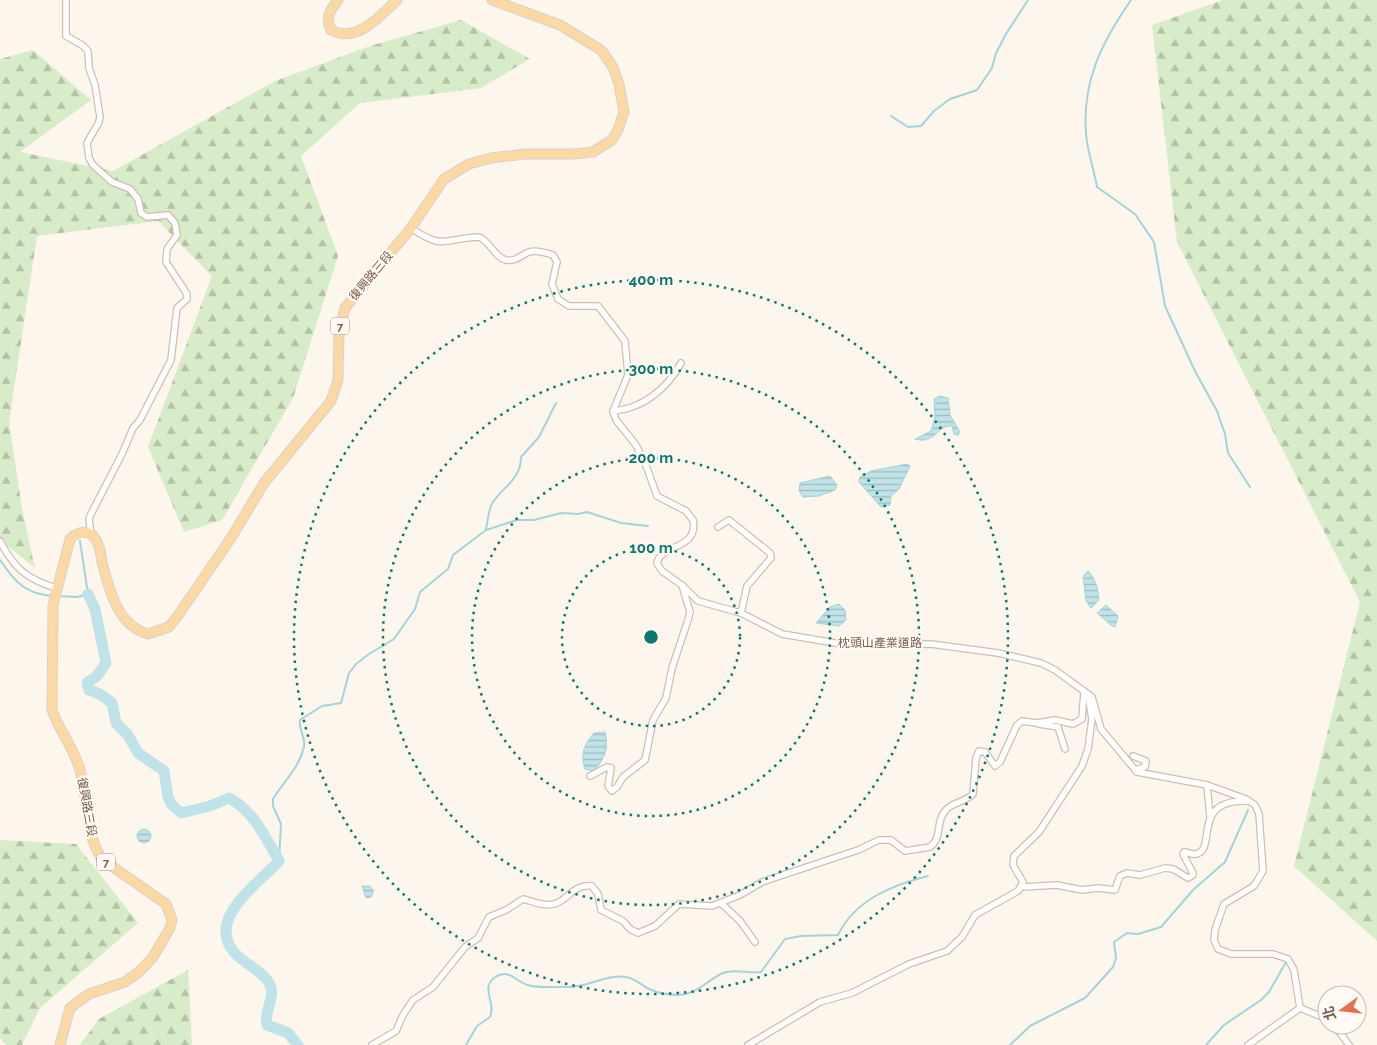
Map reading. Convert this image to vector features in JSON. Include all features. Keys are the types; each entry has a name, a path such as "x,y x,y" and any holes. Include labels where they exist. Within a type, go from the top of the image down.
{"main road":[{"path":"338,0 329,13 328,25 331,30 341,34 352,33 373,23 397,0"},
{"name":"復興路三段","path":"91,534 97,540 109,590 130,626 148,634 169,627 231,538 264,483 330,401 338,380 339,332 346,308 411,228 434,191 444,179 455,171 491,158 525,154 593,152 612,140 622,122 624,112 619,84 613,67 600,50 560,24 492,0"},
{"name":"7","path":"56,590 70,539 76,534 84,532 91,534"},
{"name":"復興路三段","path":"56,590 53,605 52,710 56,724 79,766 96,851 103,860 166,904 172,920 170,928 153,958 140,971 125,982 89,994 70,1008 60,1045"}],"street":[{"path":"66,0 66,36 82,45 88,51 89,68 96,85 100,117 86,143 88,158 112,182 130,189 138,199 142,214 148,217 168,215 172,218 177,235 168,249 166,262 187,294 187,299 177,308 177,324 171,360 140,420 132,428 122,454 91,514 89,519 91,534"},
{"path":"411,228 434,242 442,243 472,237 484,239 501,258 507,260 515,260 529,251 553,255 557,262 552,284 558,299 569,306 598,306 625,341 628,375 613,411 626,410 642,404 671,378 681,363"},
{"name":"枕頭山產業道路","path":"613,411 616,420 636,445 648,468 656,496 686,511 693,520 693,531 689,539 657,559 657,563 662,571 703,603 741,613 782,634 796,638 847,645 931,644 979,650 1041,663 1055,670 1086,692 1095,702 1101,729 1135,770"},
{"path":"718,527 729,520 770,553 771,558 747,586 741,613"},
{"path":"0,540 10,560 21,572 56,590"},
{"path":"590,776 607,767 612,768 608,786 612,791 623,777 645,760 653,720 666,698 672,668 690,612 682,585"},
{"path":"1037,723 1055,720 1073,724 1079,722 1082,719 1086,692"},
{"path":"1022,887 1022,876 1013,864 1014,856 1039,832 1082,766 1088,748 1092,719 1086,692"},
{"path":"372,1045 396,1031 413,1000 433,986 466,947 478,938 489,917 506,910 523,899 546,905 554,904 571,891 583,886 592,886 598,894 601,910 623,921 638,934 655,926 674,907 682,902 706,906 721,903 762,882 851,852 879,840 891,840 905,851 930,847 937,839 940,820 946,809 965,801 973,794 976,758 979,751 983,751 992,765 998,765 1016,725 1022,721 1058,728 1065,749"},
{"path":"1133,756 1146,761 1145,766 1135,770"},
{"path":"1135,770 1142,774 1207,785 1236,794 1255,805 1259,814 1263,871 1254,886 1224,904 1214,930 1214,940 1218,949 1231,954 1273,954 1288,959 1294,970 1300,1008"},
{"path":"748,1045 820,1002 852,992 909,964 947,951 962,937 975,915 1022,887 1061,886 1082,890 1098,888 1115,890 1122,874 1144,874 1166,868 1188,878 1193,873 1183,854 1184,852 1193,854 1201,851 1205,844 1210,816 1207,785"},
{"path":"1210,816 1225,803 1250,802"},
{"path":"721,903 740,921 754,942"},
{"path":"1300,1008 1317,1015"},
{"path":"1248,1045 1300,1008"}],"green space":[{"path":"1223,0 1377,0 1377,941 1294,866 1360,602 1177,242 1152,25"},
{"path":"461,20 530,59 481,88 360,103 301,156 338,256 293,398 222,520 184,532 148,447 212,276 158,221 37,236 9,422 22,509 35,568 0,540 0,59 33,50 91,100 20,152 113,171 275,81 370,46"},
{"path":"0,840 76,844 138,923 40,1008 22,1045 6,1045 0,1038"},
{"path":"188,970 192,1045 80,1045 99,1019"}],"water":[{"path":"940,396 948,398 950,415 960,432 958,435 954,434 952,426 942,428 927,439 915,439 931,431 935,417 934,399"},
{"path":"907,464 910,466 899,489 891,496 890,505 881,507 859,482 860,477 871,471"},
{"path":"830,476 837,485 835,490 819,496 803,497 799,491 800,483"},
{"path":"1088,571 1096,584 1099,600 1091,608 1086,601 1083,576"},
{"path":"839,604 845,610 846,620 839,626 816,623 830,607"},
{"path":"1106,605 1118,616 1115,627 1097,613"},
{"path":"605,732 607,743 601,762 594,771 585,769 583,754 588,741 594,733"},
{"path":"144,829 149,831 151,836 149,841 144,843 139,841 137,836 139,831"},
{"path":"362,886 370,886 374,891 371,897 366,898"}],"waterway":[{"path":"891,116 908,127 921,126 934,111 950,99 977,90 992,68 996,53 1006,34 1028,0"},
{"path":"1131,0 1103,47 1096,63 1087,96 1087,140 1097,187 1135,214 1154,242 1165,306 1195,371 1217,411 1225,434 1228,453 1250,487"},
{"path":"486,529 491,505 515,477 521,457 539,437 556,403"},
{"path":"279,861 281,824 273,806 273,799 302,755 304,743 300,720 322,706 341,703 349,673 356,664 369,654 394,639 415,609 420,592 448,569 453,555 486,530 517,520 534,520 561,513 578,514 587,512 621,523 648,526"},
{"path":"58,596 77,597 88,594 80,541"},
{"path":"0,560 22,586 35,593 53,596"},
{"path":"88,594 95,609 106,663 97,676 87,683 89,690 100,694 112,703 116,723 128,735 138,753 164,771 168,797 172,805 181,813 210,806 229,798 238,803 252,817 279,861 239,901 231,913 227,926 227,938 233,951 256,969 268,981 271,987 272,992 266,1020 267,1025 288,1033 298,1045"},
{"path":"1010,1045 1030,1026 1085,998 1113,967 1116,958 1114,942 1127,933 1138,934 1161,927 1193,890 1225,862 1248,810"},
{"path":"466,1045 477,1026 490,1017 492,1011 488,990 489,985 492,980 502,974 509,975 536,987 569,987 612,977 626,977 656,992 672,995 686,994 723,973 737,971 761,972 785,939 801,936 838,935 845,923 864,903 888,889 928,876"},
{"path":"1206,1045 1224,1025 1261,1000 1269,992 1286,962"}]}
